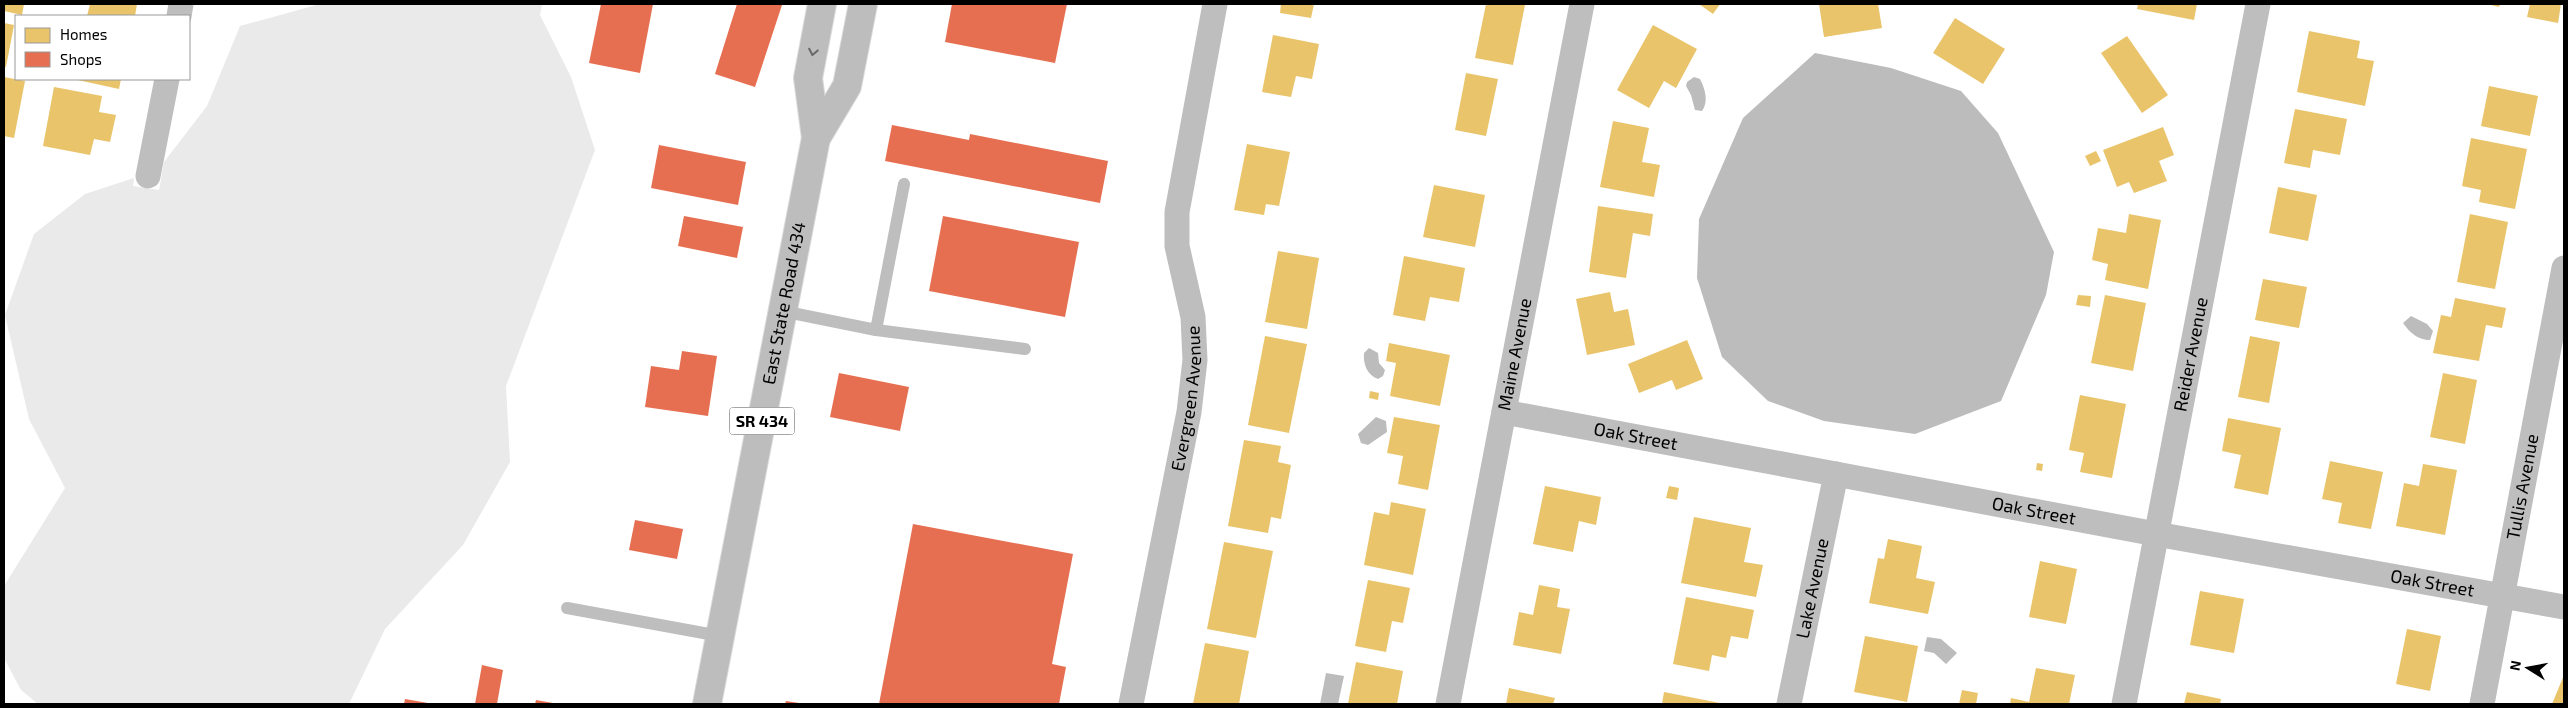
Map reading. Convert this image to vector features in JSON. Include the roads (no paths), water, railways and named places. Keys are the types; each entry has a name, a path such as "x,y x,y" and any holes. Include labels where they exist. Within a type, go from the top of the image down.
{"main road":[{"name":"SR 434","path":"816,138 808,78 822,4"},
{"name":"SR 434","path":"816,138 847,86 863,4"},
{"name":"East State Road 434","path":"707,704 816,138"}],"street":[{"name":"Evergreen Avenue","path":"1132,704 1189,412 1195,360 1193,317 1177,246 1177,212 1215,4"},
{"name":"Maine Avenue","path":"1448,704 1582,4"},
{"name":"Reider Avenue","path":"2124,704 2258,4"},
{"path":"148,176 167,80"},
{"name":"Tullis Avenue","path":"2482,704 2564,268"},
{"name":"Oak Street","path":"1504,412 2156,534 2564,607"},
{"name":"Lake Avenue","path":"1790,704 1836,474"}],"lane":[{"path":"876,330 904,184"},
{"path":"782,311 876,330 1025,349"},
{"path":"567,608 720,636"}]}
